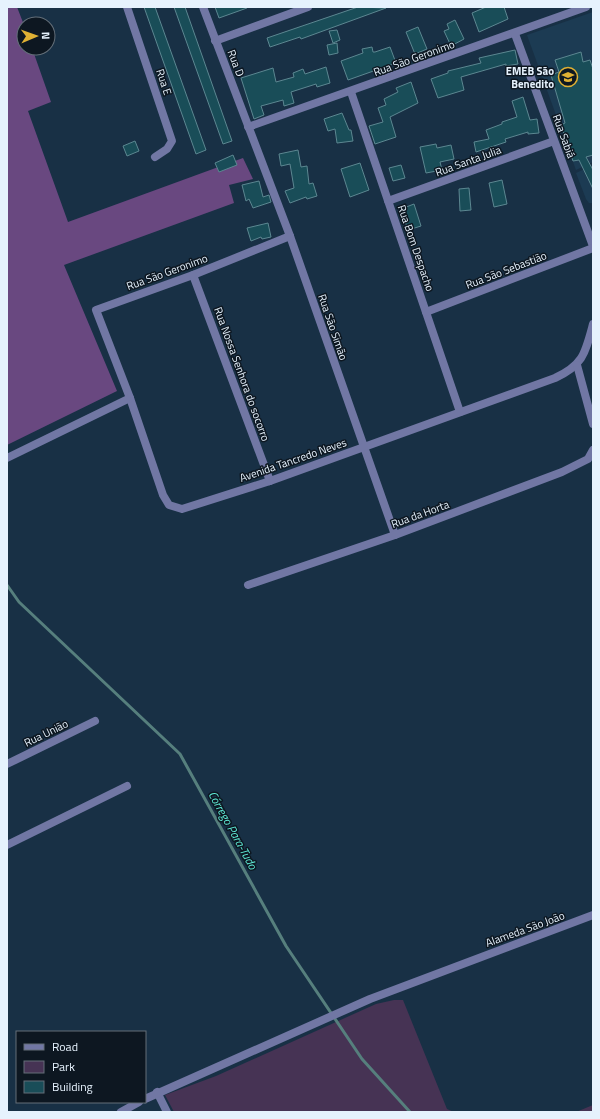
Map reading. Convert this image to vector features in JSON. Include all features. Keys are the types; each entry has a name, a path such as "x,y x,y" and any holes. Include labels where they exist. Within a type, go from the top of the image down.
{"street":[{"name":"Rua E","path":"127,7 172,141 167,149 155,157"},
{"name":"Rua D","path":"203,7 248,127"},
{"path":"216,41 308,7"},
{"name":"Rua São Geronimo","path":"248,127 515,34 586,7"},
{"name":"Rua Sabiá","path":"515,34 593,247"},
{"name":"Rua Bom Despacho","path":"351,92 460,412"},
{"name":"Rua São Simão","path":"248,127 290,236 395,535"},
{"name":"Rua Santa Julia","path":"388,201 554,141"},
{"name":"Rua São Geronimo","path":"96,310 193,275 290,236"},
{"name":"Rua São Sebastião","path":"426,312 593,247"},
{"name":"Rua Nossa Senhora do socorro","path":"193,275 270,481"},
{"name":"Avenida Tancredo Neves","path":"96,310 130,398 163,495 169,506 182,509 270,481 555,378 571,370 577,365"},
{"path":"593,324 580,362 577,365 593,424"},
{"path":"7,458 130,398"},
{"name":"Rua da Horta","path":"248,585 395,535 562,472 588,459 593,450"},
{"name":"Rua União","path":"7,764 95,722"},
{"path":"7,845 127,786"},
{"name":"Alameda São João","path":"157,1092 370,999 593,915"},
{"path":"146,1098 157,1092 167,1112"},
{"path":"121,1112 137,1103"}],"shaded area":[{"path":"7,7 17,7 20,16 16,16 16,56 35,56 51,102 28,111 68,222 243,158 253,179 229,185 234,203 64,265 117,391 7,445"},
{"name":"EMEB São Benedito","path":"593,12 593,162 576,170 527,35"},
{"path":"593,165 593,203 589,203 576,173"}],"green space":[{"path":"394,1000 403,1000 447,1109 454,1112 174,1112 165,1095 216,1076 376,1004"},
{"path":"593,1105 593,1112 576,1112"}],"building":[{"path":"144,7 155,7 206,150 196,154"},
{"path":"174,7 185,7 232,141 223,144"},
{"path":"215,7 246,7 247,8 219,18"},
{"path":"358,7 386,8 301,39 300,37 270,47 267,38"},
{"path":"486,7 504,7 508,19 479,32 472,13"},
{"path":"455,20 464,39 451,46 444,31 449,29 447,24"},
{"path":"418,27 427,49 415,54 406,32"},
{"path":"337,30 340,40 333,43 329,31"},
{"path":"337,43 338,53 329,55 327,45"},
{"path":"372,47 373,52 375,52 390,47 396,63 348,80 341,61 363,53 362,49"},
{"path":"515,50 518,64 506,66 506,64 461,77 464,90 438,98 431,79 448,73 448,71 481,63 479,58"},
{"path":"581,52 583,62 590,60 593,69 593,155 586,157 593,170 593,189 579,160 573,161 561,125 565,123 551,75 559,72 555,60"},
{"path":"326,67 330,83 317,87 316,84 291,92 294,103 284,106 283,100 261,106 264,115 254,119 241,78 273,68 276,82 294,77 293,73 303,69 305,74"},
{"path":"411,82 418,103 390,117 396,137 375,144 369,126 383,122 378,108 386,105 384,99 398,92 396,88"},
{"path":"523,97 530,120 537,119 539,133 528,134 528,132 505,139 506,142 476,152 474,142 489,139 486,130 517,117 512,101"},
{"path":"342,113 349,130 351,130 353,141 337,143 335,129 328,131 324,119"},
{"path":"135,141 139,151 127,156 123,146"},
{"path":"436,144 437,148 451,145 454,159 440,162 442,170 426,173 420,147"},
{"path":"298,150 301,167 307,166 309,184 313,183 317,196 307,199 306,197 290,203 285,191 294,188 290,164 281,166 279,154"},
{"path":"233,155 237,165 219,172 215,163"},
{"path":"360,163 369,190 350,197 341,169"},
{"path":"401,165 405,178 393,181 389,168"},
{"path":"502,180 507,204 494,207 489,183"},
{"path":"259,181 263,197 269,195 271,202 253,208 249,199 246,201 242,185"},
{"path":"469,188 471,210 460,211 459,189"},
{"path":"414,204 421,226 408,230 401,209"},
{"path":"268,223 271,237 262,239 261,237 251,241 247,228"}],"waterway":[{"name":"Córrego Para-Tudo","path":"7,585 19,602 180,754 286,946 362,1059 410,1112"}],"place":[{"name":"EMEB São Benedito","path":"568,77"}]}
